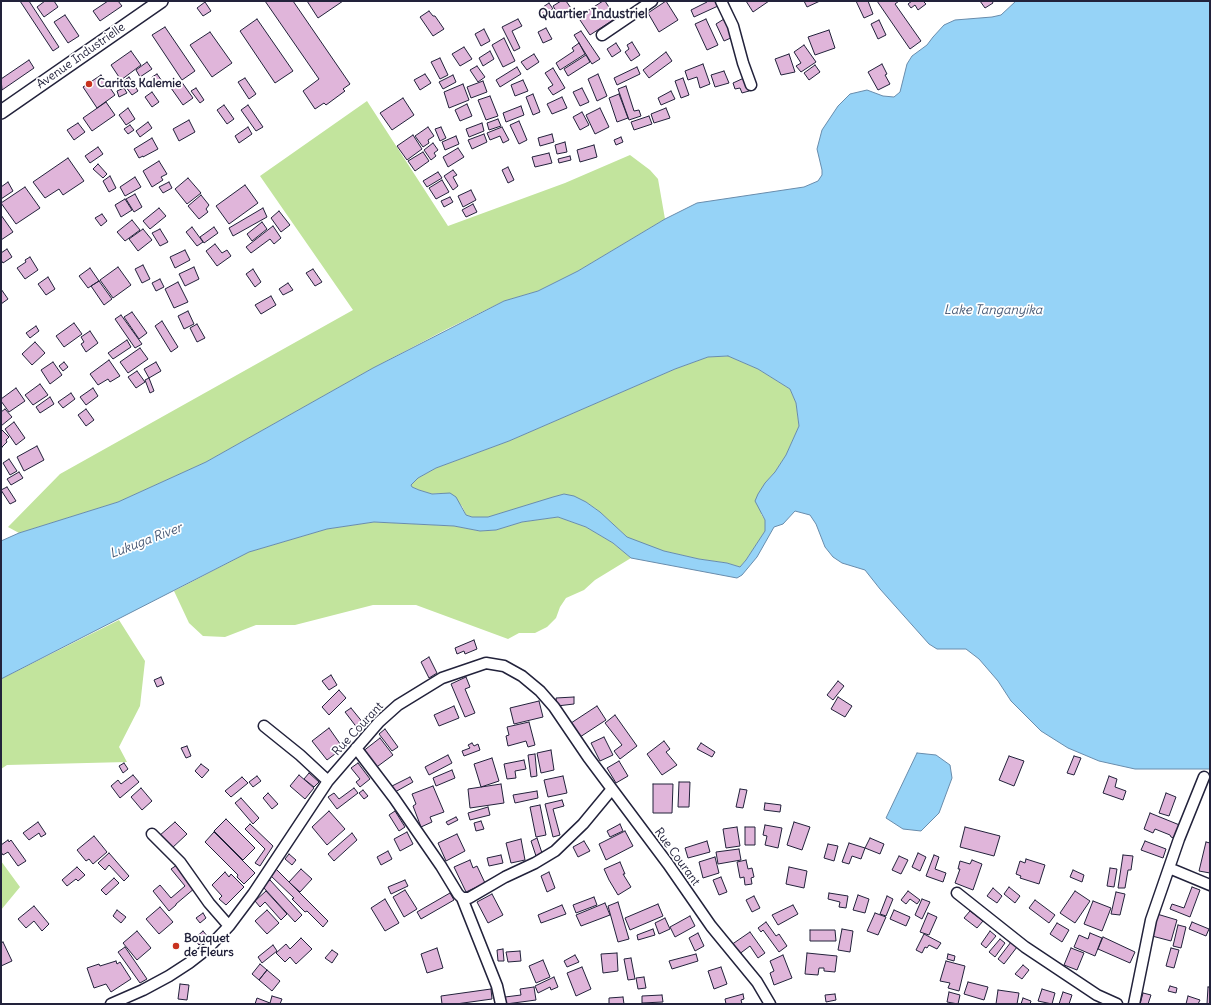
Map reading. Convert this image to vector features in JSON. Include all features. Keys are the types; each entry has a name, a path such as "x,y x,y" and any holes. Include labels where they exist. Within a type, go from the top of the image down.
{"street":[{"name":"Avenue Industrielle","path":"1,112 161,1"},
{"path":"602,35 652,1"},
{"path":"721,1 733,26 743,63 751,85"},
{"name":"Rue Courant","path":"111,1004 143,990 189,964 207,949 229,926 253,894 328,781 379,722 398,705 442,678 486,663 504,666 522,676 540,691 554,707 711,926 757,982 770,1004"},
{"path":"264,726 300,755 328,781"},
{"path":"356,748 394,798 462,898 497,986 502,1004"},
{"path":"1134,1004 1151,920 1179,839 1204,778"},
{"path":"462,898 469,898 555,851 583,824 612,789"},
{"path":"152,834 180,862 209,903 229,926"},
{"path":"1169,868 1210,885"},
{"path":"957,893 1025,947 1096,1000 1117,1004"}],"green space":[{"path":"367,101 448,226 565,183 630,155 650,170 658,179 665,219 578,271 538,291 504,301 447,329 373,368 206,462 118,502 19,533 8,527 60,474 353,310 260,176"},
{"path":"728,356 758,369 790,389 796,403 799,426 786,455 775,472 765,483 761,514 765,520 765,531 740,567 727,563 699,559 664,551 644,545 627,537 600,512 586,502 564,494 488,517 472,517 466,515 462,506 443,493 432,494 412,487 411,485 418,478 436,468 509,441 675,369 708,357"},
{"path":"558,517 586,527 613,543 631,558 595,580 584,590 566,598 560,607 556,618 547,627 535,633 519,633 508,639 416,605 373,605 295,625 256,625 225,637 203,636 189,623 174,591 249,552 327,529 374,522 454,526 480,531 496,530 522,522"},
{"path":"119,620 145,661 140,706 119,747 127,762 7,765 1,769 1,679"},
{"path":"1,861 20,887 1,910"}],"water":[{"name":"Lake Tanganyika","path":"1016,1 1210,1 1210,769 1135,769 1099,761 1068,748 1041,731 1011,701 998,681 979,659 966,649 937,649 929,644 865,570 842,563 833,557 825,547 816,524 810,515 795,511 783,524 774,527 757,557 742,575 737,578 631,558 613,543 586,527 558,517 522,522 496,530 480,531 454,526 374,522 327,529 249,552 1,679 1,541 19,533 118,502 206,462 373,368 504,301 538,291 578,271 665,219 697,203 804,187 818,181 822,175 817,149 822,130 838,106 850,94 867,90 883,96 894,97 900,92 907,64 912,56 927,45 944,25 955,20 1001,15","holes":["728,356 758,369 790,389 796,403 799,426 786,455 775,472 765,483 755,501 765,520 765,531 740,567 727,563 699,559 664,551 627,537 600,512 574,496 564,494 488,517 472,517 466,515 456,497 450,493 432,494 419,490 411,485 418,478 436,468 509,441 675,369 708,357"]},
{"path":"917,753 936,755 950,765 952,778 939,813 921,831 903,829 886,818"}],"building":[{"path":"20,1 29,1 59,47 53,51"},
{"path":"45,1 54,1 58,7 44,17 37,7"},
{"path":"108,1 118,1 122,6 100,21 93,11"},
{"path":"265,1 293,1 350,84 343,89 345,91 326,105 324,103 315,109 303,91 319,79"},
{"path":"307,1 343,1 318,18"},
{"path":"561,1 566,1 573,11 561,19 553,6"},
{"path":"605,1 616,18 590,35 578,17"},
{"path":"666,1 678,20 659,32 648,13"},
{"path":"706,1 716,1 718,6 694,17 691,10 707,2"},
{"path":"746,1 769,1 753,12"},
{"path":"804,1 820,1 807,7"},
{"path":"856,1 868,1 873,14 864,18"},
{"path":"877,1 899,1 895,4 921,41 910,49"},
{"path":"912,1 923,1 926,4 918,10 915,5 911,8 908,4"},
{"path":"980,1 992,1 993,3 985,8"},
{"path":"205,2 211,11 203,16 197,8"},
{"path":"549,3 553,9 543,15 540,9"},
{"path":"429,11 433,16 435,16 444,29 433,36 420,17"},
{"path":"65,15 79,36 68,43 54,22"},
{"path":"257,19 293,71 275,83 240,31"},
{"path":"518,19 522,26 512,31 520,48 514,51 502,27"},
{"path":"706,19 718,45 707,50 695,24"},
{"path":"724,19 733,37 724,41 716,24"},
{"path":"879,20 886,35 878,39 871,24"},
{"path":"165,27 195,71 182,80 152,35"},
{"path":"546,28 552,39 543,43 538,32"},
{"path":"484,29 490,41 481,46 475,34"},
{"path":"829,30 835,48 815,55 808,37"},
{"path":"581,31 600,59 592,64 574,35"},
{"path":"210,32 232,63 212,77 190,45"},
{"path":"504,38 515,61 503,67 492,45"},
{"path":"632,42 640,55 631,61 625,52 629,49 627,45"},
{"path":"579,43 585,54 560,70 556,63 574,51 572,48"},
{"path":"616,43 621,51 612,57 607,49"},
{"path":"804,45 816,62 801,72 796,66 801,63 794,52"},
{"path":"464,47 472,59 460,66 452,54"},
{"path":"131,51 141,65 121,80 111,65"},
{"path":"490,51 494,59 483,66 479,58"},
{"path":"666,52 672,61 649,78 643,70"},
{"path":"534,54 539,62 527,70 521,62"},
{"path":"789,54 795,72 781,75 775,59"},
{"path":"586,55 590,62 568,76 564,69"},
{"path":"440,58 448,75 440,79 431,62"},
{"path":"29,60 34,68 2,90 1,79"},
{"path":"147,62 152,69 140,77 136,70"},
{"path":"703,64 710,84 700,88 697,77 688,80 685,71"},
{"path":"882,64 887,74 885,75 890,84 878,90 868,72"},
{"path":"815,65 820,72 809,80 804,73"},
{"path":"477,66 485,77 478,82 470,70"},
{"path":"517,67 521,74 500,87 496,80"},
{"path":"637,67 640,74 617,85 614,78"},
{"path":"553,68 565,88 553,95 548,88 553,85 545,73"},
{"path":"724,71 729,83 715,87 711,75"},
{"path":"157,74 162,81 157,85 152,77"},
{"path":"425,74 431,83 420,90 414,80"},
{"path":"598,74 607,96 597,101 588,79"},
{"path":"101,75 115,95 97,108 83,87"},
{"path":"453,75 456,82 443,89 439,82"},
{"path":"129,77 138,91 132,95 122,82"},
{"path":"245,78 256,94 249,99 238,82"},
{"path":"683,78 689,95 681,98 675,81"},
{"path":"744,78 749,91 742,93 740,88 735,89 733,83"},
{"path":"523,80 528,91 515,96 511,85"},
{"path":"181,81 193,98 183,105 171,88"},
{"path":"483,81 487,92 471,98 467,87"},
{"path":"463,84 469,100 449,108 444,92"},
{"path":"626,86 634,111 639,110 641,116 629,120 618,89"},
{"path":"124,88 127,93 119,97 117,91"},
{"path":"196,88 204,100 200,103 191,91"},
{"path":"582,88 589,102 580,106 573,92"},
{"path":"671,91 675,99 661,105 658,98"},
{"path":"152,92 159,102 152,107 145,97"},
{"path":"533,94 540,112 533,115 526,97"},
{"path":"619,94 628,118 617,122 609,98"},
{"path":"490,96 498,116 486,120 478,100"},
{"path":"562,97 567,108 552,114 547,104"},
{"path":"403,98 414,115 392,130 380,113"},
{"path":"106,102 115,115 92,131 83,118"},
{"path":"467,104 472,116 460,121 455,110"},
{"path":"224,105 234,119 227,124 217,110"},
{"path":"248,105 263,127 256,131 241,110"},
{"path":"521,106 524,115 506,122 503,113"},
{"path":"128,108 135,119 126,125 119,115"},
{"path":"600,108 609,127 595,134 586,115"},
{"path":"666,108 670,118 654,123 651,114"},
{"path":"582,112 589,125 580,130 573,117"},
{"path":"649,116 652,124 634,130 631,122"},
{"path":"498,119 501,126 489,130 487,123"},
{"path":"189,120 195,132 179,141 173,129"},
{"path":"519,121 527,140 519,144 510,125"},
{"path":"148,122 152,128 140,137 136,131"},
{"path":"78,123 85,132 74,140 67,130"},
{"path":"482,123 484,131 469,137 466,129"},
{"path":"130,125 134,130 128,134 124,129"},
{"path":"248,127 252,134 239,143 235,136"},
{"path":"428,127 434,136 428,140 429,143 423,147 415,136"},
{"path":"441,127 446,138 440,141 435,129"},
{"path":"502,127 509,140 503,143 500,136 490,140 487,133"},
{"path":"484,134 487,142 472,149 468,140"},
{"path":"552,134 554,142 540,146 538,138"},
{"path":"413,135 422,149 407,160 397,146"},
{"path":"456,136 459,144 445,150 442,142"},
{"path":"621,137 623,142 616,145 614,140"},
{"path":"152,138 158,149 139,158 134,149"},
{"path":"565,142 567,152 557,154 555,145"},
{"path":"433,143 438,150 434,153 436,156 431,160 424,150"},
{"path":"594,145 597,157 580,162 577,150"},
{"path":"98,147 103,154 90,163 85,156"},
{"path":"458,148 464,157 448,167 443,157"},
{"path":"423,152 429,161 415,171 408,161"},
{"path":"549,153 552,163 535,167 532,157"},
{"path":"570,156 571,160 559,163 558,159"},
{"path":"68,158 84,181 63,195 59,189 45,198 33,182"},
{"path":"159,161 167,174 161,177 163,180 152,187 143,171"},
{"path":"98,164 107,174 103,178 93,169"},
{"path":"508,167 514,180 508,183 502,170"},
{"path":"453,170 457,175 453,177 458,186 453,190 444,176"},
{"path":"438,172 442,178 427,187 423,181"},
{"path":"110,176 116,188 109,192 103,181"},
{"path":"135,177 141,187 125,196 120,187"},
{"path":"188,178 201,193 187,204 175,189"},
{"path":"442,180 449,192 436,199 429,188"},
{"path":"8,182 13,191 1,199 1,187"},
{"path":"169,182 172,188 163,193 159,187"},
{"path":"245,185 258,203 229,224 216,206"},
{"path":"25,187 40,208 16,224 1,203"},
{"path":"471,190 476,200 463,207 458,196"},
{"path":"135,194 142,207 134,212 126,199"},
{"path":"201,195 209,205 206,209 208,212 199,219 188,206"},
{"path":"450,197 453,202 444,207 441,201"},
{"path":"125,199 132,210 121,217 115,205"},
{"path":"473,204 477,212 466,217 462,210"},
{"path":"159,208 166,216 150,229 143,221"},
{"path":"263,208 267,217 233,236 229,228"},
{"path":"279,211 290,225 281,232 271,218"},
{"path":"102,214 107,221 101,226 95,218"},
{"path":"1,215 13,232 1,240"},
{"path":"132,220 140,230 125,241 117,232"},
{"path":"262,222 267,229 252,241 247,234"},
{"path":"273,226 281,238 274,244 270,239 251,253 246,247"},
{"path":"192,227 203,242 197,246 186,232"},
{"path":"214,227 218,233 204,243 200,237"},
{"path":"143,229 152,240 138,251 129,239"},
{"path":"160,229 168,242 160,246 152,233"},
{"path":"215,244 222,253 227,250 231,256 217,266 206,251"},
{"path":"7,249 12,257 3,263 1,260 1,253"},
{"path":"185,250 190,260 175,268 170,257"},
{"path":"30,257 38,270 25,279 17,268 26,262 25,260"},
{"path":"143,265 150,279 142,283 135,269"},
{"path":"118,267 131,285 113,298 100,280"},
{"path":"194,267 199,279 185,286 179,274"},
{"path":"90,268 99,281 88,288 79,276"},
{"path":"253,269 261,282 255,287 246,274"},
{"path":"313,269 322,282 315,286 306,273"},
{"path":"48,277 55,289 46,295 38,284"},
{"path":"160,279 164,287 156,291 152,283"},
{"path":"99,281 112,299 104,305 91,286"},
{"path":"178,282 188,302 174,308 165,289"},
{"path":"288,283 293,290 283,295 279,289"},
{"path":"1,289 8,299 1,304"},
{"path":"271,296 276,305 261,314 255,305"},
{"path":"188,311 194,324 184,329 178,316"},
{"path":"132,312 147,333 139,339 124,317"},
{"path":"121,315 142,344 135,348 115,319"},
{"path":"162,321 178,347 171,352 155,326"},
{"path":"74,323 82,334 64,347 56,336"},
{"path":"197,324 205,338 197,342 190,328"},
{"path":"36,326 39,331 30,338 26,333"},
{"path":"90,331 98,343 86,352 81,344 84,342 81,337"},
{"path":"127,340 131,347 113,359 108,353"},
{"path":"35,342 45,353 32,365 22,354"},
{"path":"140,348 148,359 128,373 120,362"},
{"path":"109,360 120,376 110,382 108,379 98,385 90,374"},
{"path":"53,362 62,375 50,384 41,370"},
{"path":"64,362 68,367 63,371 59,366"},
{"path":"156,362 161,371 149,378 144,369"},
{"path":"137,371 145,382 136,388 128,377"},
{"path":"149,378 154,391 150,393 145,380"},
{"path":"40,384 48,395 33,405 25,395"},
{"path":"16,388 25,401 9,412 1,399"},
{"path":"93,388 98,396 86,405 80,397"},
{"path":"71,393 75,399 63,408 58,402"},
{"path":"50,397 54,404 40,413 36,407"},
{"path":"5,409 12,417 1,426 1,412"},
{"path":"86,409 94,420 86,426 78,415"},
{"path":"14,422 25,438 16,445 5,429"},
{"path":"1,429 9,437 1,450"},
{"path":"37,446 44,460 24,471 17,457"},
{"path":"9,459 17,471 10,475 3,463"},
{"path":"19,472 23,478 11,485 7,479"},
{"path":"7,487 16,501 10,504 1,490"},
{"path":"474,640 477,649 465,654 464,651 457,654 455,648"},
{"path":"429,657 437,673 429,678 421,662"},
{"path":"331,675 337,685 329,690 322,681"},
{"path":"161,677 164,684 157,687 154,680"},
{"path":"466,677 470,687 465,689 475,713 465,717 451,684"},
{"path":"838,681 844,686 833,700 827,695"},
{"path":"339,690 346,698 329,715 322,707"},
{"path":"574,697 574,704 557,706 556,698"},
{"path":"838,697 852,706 845,717 831,709"},
{"path":"539,701 543,717 514,724 510,708"},
{"path":"454,706 459,718 439,726 434,715"},
{"path":"597,706 606,720 577,739 568,725"},
{"path":"351,708 364,724 358,729 345,712"},
{"path":"615,715 637,746 620,759 614,751 622,745 605,723"},
{"path":"529,722 535,745 528,747 526,741 508,746 506,736 509,735 507,727"},
{"path":"329,728 343,748 327,760 312,741"},
{"path":"385,729 398,747 392,751 379,734"},
{"path":"604,737 613,755 600,761 591,743"},
{"path":"380,738 393,755 374,769 362,752"},
{"path":"664,741 670,749 666,752 677,765 662,775 647,754"},
{"path":"472,743 474,746 478,744 480,750 464,756 462,751 470,748 468,745"},
{"path":"701,743 715,752 712,757 697,749"},
{"path":"187,746 191,756 186,758 181,748"},
{"path":"551,750 554,770 541,773 537,753"},
{"path":"535,754 537,776 531,777 528,755"},
{"path":"448,755 452,763 429,775 425,767"},
{"path":"1009,756 1024,761 1014,786 999,780"},
{"path":"1074,756 1081,758 1074,775 1067,773"},
{"path":"492,758 499,781 481,787 474,764"},
{"path":"524,760 526,769 515,771 516,778 507,779 504,764"},
{"path":"619,761 628,776 616,783 607,768"},
{"path":"124,763 128,769 123,773 119,766"},
{"path":"358,763 370,779 360,787 356,782 360,779 351,768"},
{"path":"201,764 209,770 202,778 195,771"},
{"path":"452,770 455,778 436,786 433,778"},
{"path":"309,773 319,782 314,787 304,779"},
{"path":"133,775 139,782 120,798 111,786 118,780 121,784"},
{"path":"299,775 314,788 305,799 290,786"},
{"path":"257,776 261,781 253,787 249,782"},
{"path":"563,776 567,793 548,797 544,780"},
{"path":"1109,776 1117,779 1115,787 1126,791 1123,800 1103,793"},
{"path":"242,777 248,783 231,797 225,791"},
{"path":"410,777 413,782 395,792 392,786"},
{"path":"679,782 690,782 689,807 678,807"},
{"path":"501,784 504,803 470,808 468,789"},
{"path":"653,784 673,784 672,813 653,813"},
{"path":"433,786 444,812 430,817 432,822 421,827 413,806 416,804 412,794"},
{"path":"141,788 152,801 142,810 131,797"},
{"path":"354,788 358,793 337,809 328,797 334,793 339,799"},
{"path":"740,789 747,790 743,808 736,807"},
{"path":"363,790 368,796 364,799 359,793"},
{"path":"537,791 538,798 515,803 513,795"},
{"path":"268,793 278,804 272,809 263,798"},
{"path":"1166,793 1176,797 1169,816 1159,813"},
{"path":"241,798 259,818 253,824 235,803"},
{"path":"562,800 564,806 553,809 560,835 553,837 545,804"},
{"path":"765,803 781,805 780,812 764,810"},
{"path":"540,805 546,835 536,837 530,807"},
{"path":"488,807 490,815 470,820 468,813"},
{"path":"329,811 345,829 327,845 312,827"},
{"path":"395,811 405,827 399,831 389,815"},
{"path":"1150,813 1182,826 1176,839 1155,829 1153,833 1144,829"},
{"path":"456,817 458,820 448,825 446,822"},
{"path":"226,819 255,848 243,860 214,831"},
{"path":"481,821 484,829 476,831 474,823"},
{"path":"38,822 46,834 41,837 39,833 29,840 23,833"},
{"path":"175,822 187,834 171,849 159,836"},
{"path":"794,822 810,827 802,850 787,845"},
{"path":"250,824 273,846 260,866 255,863 265,849 245,829"},
{"path":"620,824 623,831 610,837 607,831"},
{"path":"765,825 782,828 778,848 765,845 767,836 763,835"},
{"path":"737,827 740,846 726,848 723,829"},
{"path":"745,827 755,827 755,845 745,845"},
{"path":"965,827 1000,836 994,856 960,847"},
{"path":"625,831 633,846 606,860 599,844"},
{"path":"214,832 255,873 244,884 237,877 238,875 205,842"},
{"path":"407,832 413,844 400,851 394,839"},
{"path":"352,833 357,840 334,861 328,854"},
{"path":"457,834 465,851 446,861 438,843"},
{"path":"94,836 107,852 93,864 89,859 86,861 77,850"},
{"path":"537,838 542,853 536,856 531,841"},
{"path":"870,838 884,844 880,854 865,848"},
{"path":"521,839 525,860 511,863 506,843"},
{"path":"8,840 9,842 11,840 26,861 18,866 8,852 3,855 1,852 1,845"},
{"path":"584,841 590,851 578,857 573,847"},
{"path":"707,841 710,852 688,858 685,848"},
{"path":"1145,841 1166,849 1163,858 1141,850"},
{"path":"1206,842 1210,843 1210,873 1199,871"},
{"path":"849,843 865,848 861,859 852,856 849,864 842,862"},
{"path":"828,844 838,846 834,861 824,858"},
{"path":"739,849 741,860 718,864 716,852"},
{"path":"388,851 392,859 381,865 377,857"},
{"path":"109,853 129,876 124,881 109,865 105,870 98,863"},
{"path":"918,853 926,857 920,871 912,867"},
{"path":"289,854 296,860 292,865 285,859"},
{"path":"501,855 503,863 489,866 487,858"},
{"path":"934,855 939,857 935,869 946,873 943,882 926,876"},
{"path":"1123,855 1133,856 1131,870 1128,870 1125,888 1118,888"},
{"path":"899,856 908,860 901,874 892,870"},
{"path":"715,857 719,873 703,878 699,862"},
{"path":"1026,859 1045,865 1039,884 1020,878 1021,876 1016,874 1020,861 1025,863"},
{"path":"470,860 473,868 477,866 485,883 466,892 454,867"},
{"path":"746,860 748,869 752,868 754,877 751,878 752,884 745,885 744,877 740,878 737,862"},
{"path":"972,860 982,864 973,890 955,883 960,869 958,869 960,861 970,864"},
{"path":"620,862 625,874 623,874 631,887 618,895 604,869"},
{"path":"177,865 195,888 169,911 153,891 160,885 171,898 185,886 171,869"},
{"path":"77,867 85,875 78,881 76,879 67,886 62,880"},
{"path":"789,867 807,871 804,888 786,884"},
{"path":"1110,868 1117,869 1114,887 1107,886"},
{"path":"276,869 328,921 323,927 307,911 305,912 292,899 294,898 270,875"},
{"path":"301,869 312,879 300,892 289,882"},
{"path":"1073,870 1084,875 1082,882 1070,877"},
{"path":"225,872 229,877 231,874 244,887 226,905 219,899 222,896 212,885"},
{"path":"549,872 555,888 547,892 541,876"},
{"path":"721,877 727,892 719,895 713,880"},
{"path":"114,878 119,883 106,895 101,890"},
{"path":"270,880 302,915 295,922 263,887"},
{"path":"405,880 408,886 391,894 388,887"},
{"path":"1009,887 1020,896 1015,903 1004,894"},
{"path":"1192,887 1200,890 1190,917 1170,909 1172,904 1184,908"},
{"path":"993,888 1002,896 997,903 987,896"},
{"path":"405,890 417,909 404,917 393,897"},
{"path":"266,891 287,914 281,920 265,902 260,907 255,901"},
{"path":"908,891 920,900 917,904 910,899 906,904 901,900"},
{"path":"1075,891 1090,901 1075,923 1060,913"},
{"path":"1116,892 1125,894 1120,915 1111,914"},
{"path":"450,893 454,900 421,919 417,912"},
{"path":"829,893 848,896 846,908 839,907 840,902 828,899"},
{"path":"492,894 503,915 488,923 477,902"},
{"path":"858,895 869,899 865,913 853,910"},
{"path":"754,896 760,908 752,912 746,900"},
{"path":"887,896 893,899 886,916 880,914"},
{"path":"594,897 597,905 576,913 573,905"},
{"path":"385,899 399,923 385,931 371,908"},
{"path":"922,899 930,902 922,919 915,915"},
{"path":"1035,900 1055,915 1049,923 1029,908"},
{"path":"1093,901 1111,908 1102,931 1084,924"},
{"path":"618,902 629,939 618,942 608,906"},
{"path":"605,903 610,915 581,926 576,915"},
{"path":"658,904 663,916 630,930 625,918"},
{"path":"562,905 566,914 541,923 538,915"},
{"path":"793,905 798,914 778,925 772,915"},
{"path":"34,906 49,924 42,931 34,921 26,928 18,919"},
{"path":"160,907 173,922 159,934 146,919"},
{"path":"117,910 126,917 121,923 113,916"},
{"path":"267,910 279,923 267,934 255,921"},
{"path":"894,910 910,917 906,926 890,919"},
{"path":"970,911 983,921 977,928 964,918"},
{"path":"203,913 206,918 200,923 196,918"},
{"path":"875,913 886,917 878,935 867,931"},
{"path":"928,913 937,917 929,935 920,932"},
{"path":"1157,914 1177,920 1171,941 1152,936"},
{"path":"690,916 695,926 675,937 670,927"},
{"path":"665,918 670,929 659,934 655,923"},
{"path":"766,922 776,936 779,934 787,946 779,952 763,930 761,932 758,928"},
{"path":"1192,922 1209,929 1206,936 1189,929"},
{"path":"1057,923 1069,930 1062,942 1050,934"},
{"path":"1178,925 1186,927 1181,948 1173,946"},
{"path":"653,929 655,935 638,940 637,935"},
{"path":"842,929 853,931 850,952 838,950"},
{"path":"810,930 835,930 836,941 810,941"},
{"path":"137,931 151,948 137,960 123,943"},
{"path":"203,931 208,937 199,945 194,939"},
{"path":"990,931 996,936 986,948 981,944"},
{"path":"750,932 765,953 758,958 750,946 738,955 731,945"},
{"path":"698,933 704,946 695,951 689,938"},
{"path":"1090,933 1102,938 1095,956 1074,947 1079,935 1088,939"},
{"path":"924,934 941,943 937,949 929,945 927,948 925,947 922,953 916,950"},
{"path":"1103,937 1135,952 1130,963 1098,949"},
{"path":"301,938 312,949 296,964 290,957 285,962 276,953 286,944 290,949"},
{"path":"1000,939 1005,943 995,957 989,952"},
{"path":"3,942 12,961 1,966 1,943"},
{"path":"1011,942 1017,947 1004,964 998,959"},
{"path":"273,945 277,951 262,963 258,957"},
{"path":"125,947 147,979 140,983 118,952"},
{"path":"437,948 443,968 427,973 421,954"},
{"path":"1071,948 1084,953 1077,970 1064,965"},
{"path":"1171,948 1179,950 1174,968 1166,966"},
{"path":"503,949 504,961 498,961 497,950"},
{"path":"332,950 338,954 332,963 325,958"},
{"path":"520,951 521,961 508,962 506,952"},
{"path":"617,953 618,971 603,973 601,954"},
{"path":"807,953 837,956 835,972 824,971 824,968 819,968 818,975 805,974"},
{"path":"696,954 698,961 672,969 669,961"},
{"path":"948,954 955,956 954,961 947,959"},
{"path":"575,955 579,962 567,967 564,961"},
{"path":"783,955 792,978 774,985 770,973 774,971 770,961"},
{"path":"631,958 635,979 628,980 624,959"},
{"path":"543,960 550,977 536,983 529,966"},
{"path":"116,961 117,964 120,962 131,979 111,992 106,984 94,988 87,968"},
{"path":"946,961 965,966 959,991 948,988 950,983 940,981"},
{"path":"260,964 267,970 259,980 252,974"},
{"path":"1023,965 1029,970 1022,979 1015,974"},
{"path":"582,967 591,989 576,996 567,973"},
{"path":"721,967 727,984 714,989 708,971"},
{"path":"267,970 280,981 272,991 259,980"},
{"path":"554,977 558,987 551,990 550,987 538,993 535,986"},
{"path":"644,977 646,988 638,989 636,978"},
{"path":"968,982 988,987 984,1000 964,994"},
{"path":"180,984 189,985 187,1000 178,999"},
{"path":"1170,986 1177,988 1176,993 1168,991"},
{"path":"534,987 536,1000 506,1004 505,997 521,995 520,989"},
{"path":"1208,987 1210,987 1210,1004 1207,1004"},
{"path":"491,989 492,999 456,1004 442,1004 441,996"},
{"path":"1042,989 1055,993 1052,1004 1038,1001"},
{"path":"998,990 1019,993 1017,1004 996,1004"},
{"path":"949,992 960,995 958,1004 947,1002"},
{"path":"1063,992 1072,995 1069,1004 1059,1004"},
{"path":"1143,993 1151,995 1148,1004 1140,1004"},
{"path":"743,994 744,999 741,1000 742,1004 726,1004 725,999"},
{"path":"835,994 836,1000 826,1002 825,995"},
{"path":"662,995 663,1002 642,1003 642,996"},
{"path":"272,996 282,999 280,1004 255,1004 257,998 270,1003"},
{"path":"1188,996 1200,1000 1198,1004 1186,1004"},
{"path":"623,997 624,1004 609,1004 609,998"},
{"path":"1023,998 1031,1001 1030,1004 1021,1004"}],"place":[{"name":"Caritas Kalemie","path":"89,84"},
{"name":"Bouquet de Fleurs","path":"176,946"}],"district":[{"name":"Quartier Industriel","path":"593,14"}],"water label":[{"name":"Lukuga River","path":"146,541"}]}
